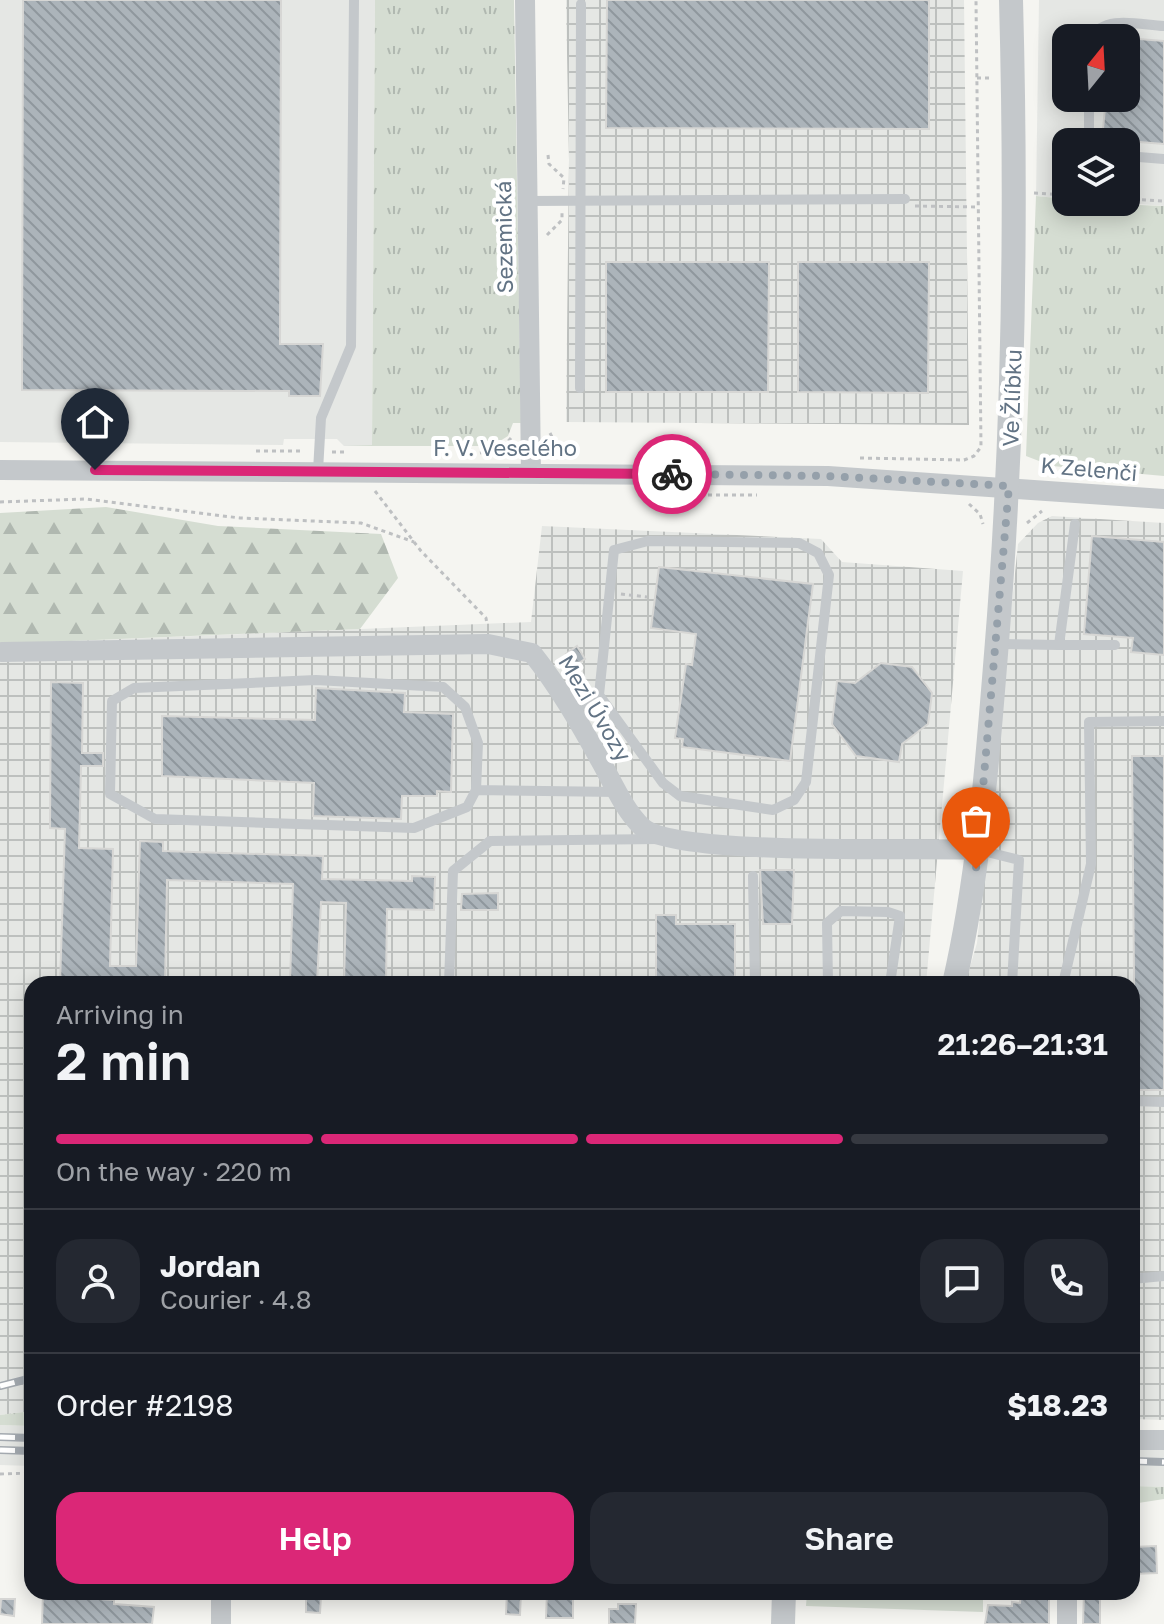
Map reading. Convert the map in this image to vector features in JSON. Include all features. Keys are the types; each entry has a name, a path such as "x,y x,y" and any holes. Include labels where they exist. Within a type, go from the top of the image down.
{"street":[{"name":"Sezemická","path":"525,0 531,473"},
{"name":"Ve Žlíbku","path":"955,976 979,850 1009,486 1015,289 1011,0"},
{"name":"F. V. Veselého","path":"0,470 318,461 361,472 828,476 1009,486"},
{"name":"K Zelenči","path":"1009,486 1164,499"},
{"name":"Mezi Úvozy","path":"2,652 488,644 532,653 573,711 617,792 643,828 669,839 729,846 979,850"},
{"path":"1140,1440 1164,1440"},
{"path":"221,1600 221,1624"},
{"path":"783,1624 784,1600"},
{"path":"1067,1600 1067,1624"}],"lane":[{"path":"318,461 321,418 351,346 354,0"},
{"path":"580,388 581,4"},
{"path":"1105,24 1126,24"},
{"path":"1140,25 1164,26"},
{"path":"1140,157 1164,159"},
{"path":"528,201 905,199"},
{"path":"1059,645 1075,524"},
{"path":"648,541 799,543 818,553 829,575 806,782 794,800 773,810 680,796 663,783 599,695 614,550 648,541"},
{"path":"997,644 1115,645"},
{"path":"316,680 443,687 465,707 478,743 476,790 467,807 414,828 155,819 110,794 112,701 134,688 316,680"},
{"path":"573,711 599,695"},
{"path":"1065,976 1091,864 1089,722 1164,721"},
{"path":"476,790 617,792"},
{"path":"449,976 453,871 490,841 669,839"},
{"path":"979,850 1019,860 1012,976"},
{"path":"753,876 755,976"},
{"path":"828,976 827,923 841,911 888,912 900,916 902,921 892,976"},
{"path":"1140,1101 1164,1102"},
{"path":"1140,1278 1164,1276"}],"path":[{"path":"847,459 964,460 974,456 981,447 976,0"},
{"path":"977,78 996,77"},
{"path":"545,237 562,220 564,178 549,164 547,149"},
{"path":"1033,193 1052,194"},
{"path":"905,199 913,206 979,207"},
{"path":"1140,200 1164,201"},
{"path":"477,454 502,448 515,429 549,429 557,447 566,453 579,454"},
{"path":"255,451 318,461 350,452"},
{"path":"361,472 414,542 486,618 488,644"},
{"path":"0,502 85,499 249,519 361,523 414,542"},
{"path":"610,593 647,597"},
{"path":"0,1474 24,1473"}],"shaded area":[{"path":"0,0 375,0 372,446 344,446 337,439 284,439 283,445 0,442"},
{"path":"566,0 964,0 969,425 566,422 569,160"},
{"path":"1039,0 1164,0 1164,206 1140,204 1140,128 1052,128 1052,198 1036,196"},
{"path":"1052,516 1164,523 1164,1420 1140,1419 1140,976 967,976 977,943 1018,544 1038,523"},
{"path":"542,526 821,539 842,562 963,571 927,976 24,976 24,1412 0,1415 0,644 531,622"},
{"path":"0,1425 24,1426 24,1466 0,1465"},
{"path":"1140,1446 1164,1447 1164,1487 1140,1486"}],"green space":[{"path":"375,0 514,0 521,423 513,423 508,436 492,446 344,446 372,445"},
{"path":"1036,196 1052,198 1052,216 1140,216 1140,205 1164,206 1164,476 1052,466 1026,456"},
{"path":"106,507 218,526 381,534 398,578 360,629 0,644 0,513"},
{"path":"24,1412 24,1426 0,1425 0,1415"},
{"path":"1140,1486 1164,1487 1164,1499 1140,1503"},
{"path":"806,1600 983,1600 983,1612 806,1606"}],"building":[{"path":"23,0 281,0 280,344 323,344 320,396 289,396 289,391 22,390"},
{"path":"607,0 929,0 929,129 606,128"},
{"path":"1140,39 1164,41 1164,144 1140,142 1140,128 1103,128 1105,112 1140,112"},
{"path":"606,262 769,262 768,392 606,392"},
{"path":"798,262 929,262 928,393 798,392"},
{"path":"1092,536 1164,542 1164,655 1131,652 1133,638 1084,634"},
{"path":"659,567 813,584 790,761 682,747 683,739 675,738 686,664 692,665 696,634 651,628"},
{"path":"577,646 585,659 574,666 566,654"},
{"path":"881,663 912,667 932,693 928,724 902,744 899,762 856,756 832,724 837,681 855,683"},
{"path":"51,682 83,683 82,753 103,753 103,766 81,766 79,848 113,849 110,966 136,966 140,841 163,842 163,851 323,856 322,879 412,881 412,876 435,877 434,910 387,909 386,976 344,976 346,903 321,902 317,976 290,976 293,884 167,880 165,976 60,976 65,829 50,828"},
{"path":"316,688 405,693 404,712 453,714 451,792 437,791 437,796 402,796 401,819 313,816 314,783 162,776 162,716 315,720"},
{"path":"1132,756 1164,756 1164,1090 1140,1090 1140,976 1134,976"},
{"path":"760,870 794,870 792,924 763,924"},
{"path":"498,893 498,910 461,910 462,894"},
{"path":"656,915 676,915 676,924 735,924 735,976 656,976"},
{"path":"1156,1546 1157,1573 1140,1574 1140,1547"},
{"path":"1,1599 15,1599 14,1616 0,1614"},
{"path":"43,1600 114,1600 114,1604 154,1607 152,1624 42,1624"},
{"path":"306,1600 321,1600 320,1613 306,1612"},
{"path":"507,1600 521,1600 520,1615 506,1614"},
{"path":"547,1600 573,1600 573,1618 546,1618"},
{"path":"1020,1600 1049,1600 1049,1624 985,1624 988,1605 1012,1606 1012,1602 1020,1603"},
{"path":"1084,1600 1100,1600 1100,1624 1083,1624"},
{"path":"618,1604 636,1604 635,1624 609,1624 609,1609 618,1609"}],"railway":[{"path":"0,1386 24,1380"},
{"path":"0,1437 24,1438"},
{"path":"0,1450 24,1451"},
{"path":"1140,1461 1164,1462"}],"way so far":[{"path":"672,474 828,476 1009,486 985,795 976,869"}],"route":[{"path":"95,470 672,474"}]}
